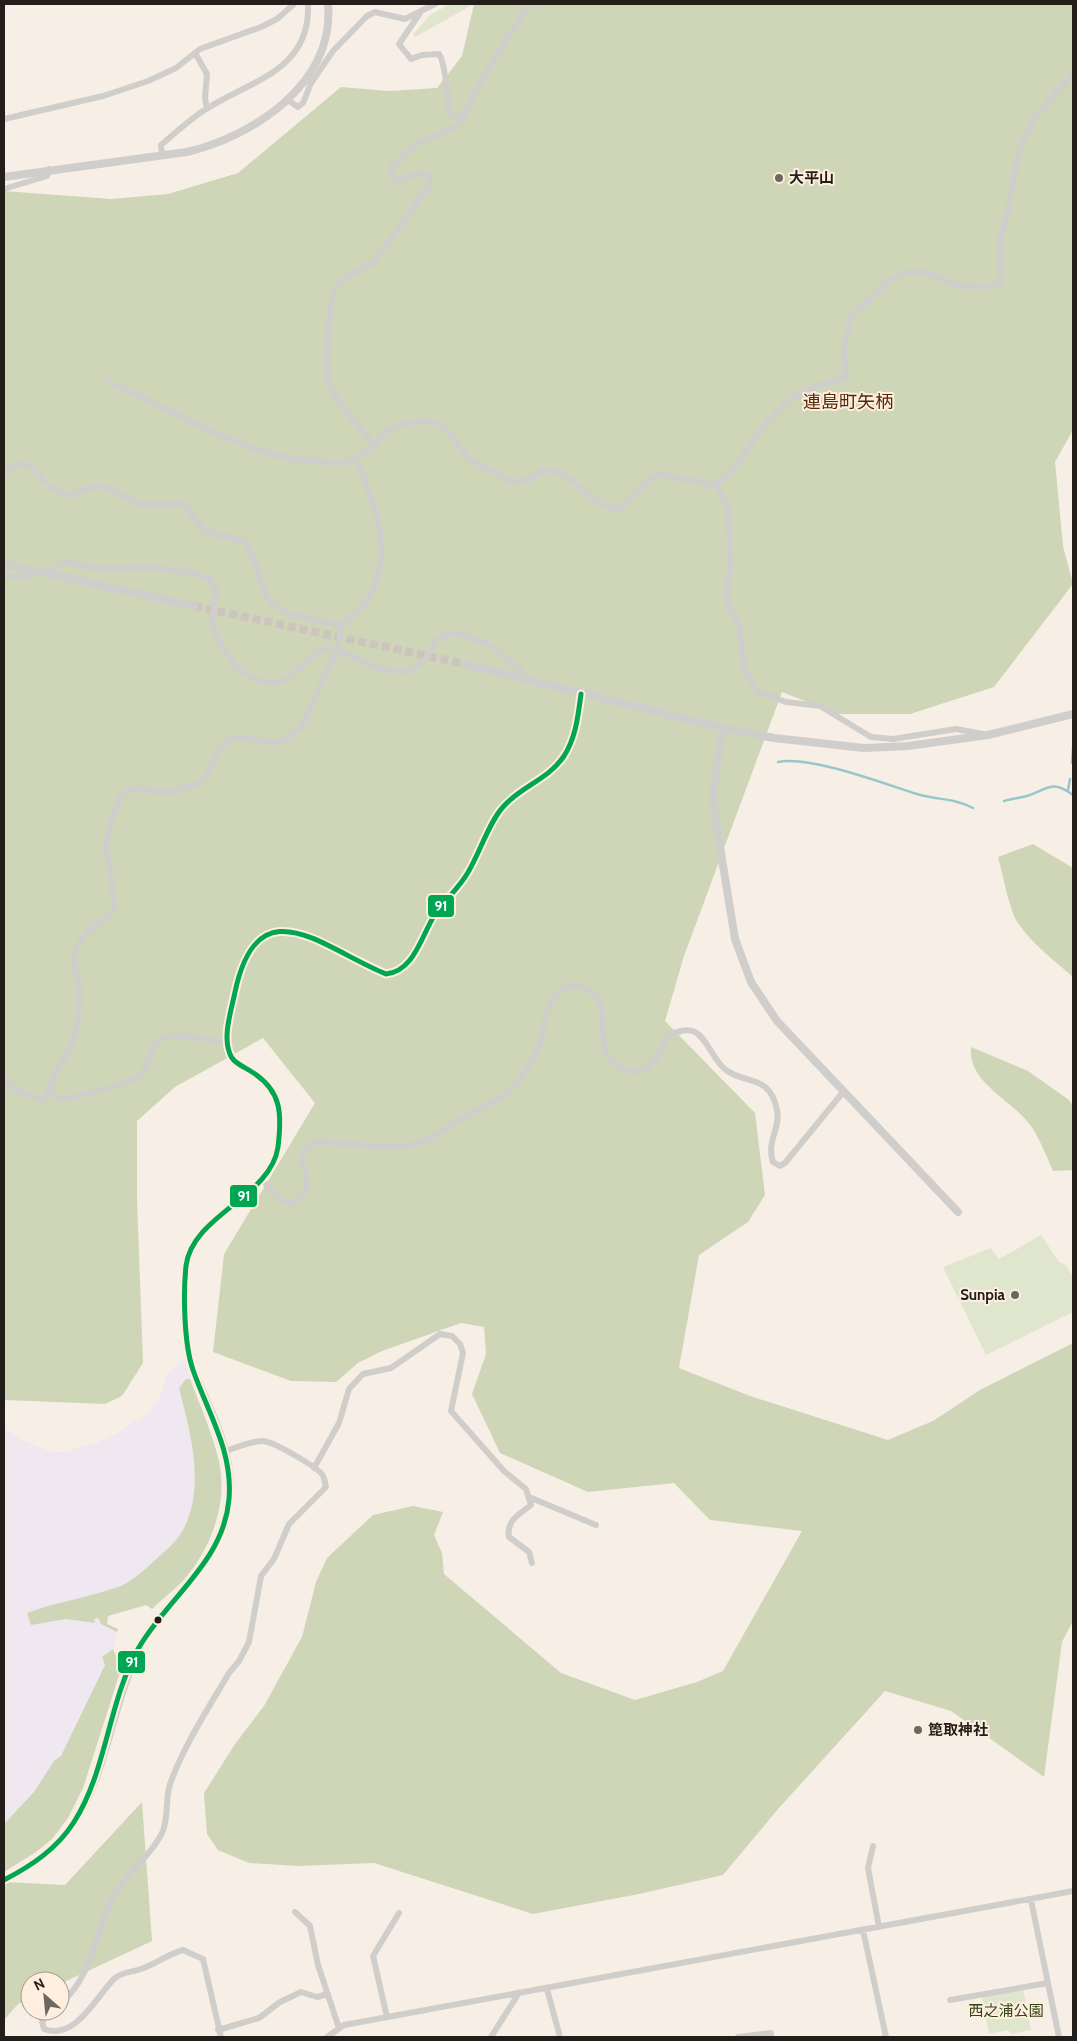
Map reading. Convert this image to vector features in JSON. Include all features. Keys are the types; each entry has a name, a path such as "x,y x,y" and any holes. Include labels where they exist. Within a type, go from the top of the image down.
{"street":[{"path":"4,119 122,91 176,68 195,53 261,27 276,19 294,4"},
{"path":"162,156 162,145 206,109 270,75 291,58 298,50 307,27 308,4"},
{"path":"4,177 162,156 202,148 229,139 270,115 288,100 304,80 324,44 328,25 328,4"},
{"path":"288,100 298,107 303,104 311,83 333,51 367,16 376,12 404,19 435,4"},
{"path":"374,445 335,397 327,380 327,342 332,297 336,286 344,278 374,262 429,186 430,175 420,173 397,182 391,175 392,164 417,143 456,127 464,116 479,84 529,4"},
{"path":"425,8 398,44 411,59 422,55 439,54 442,59 448,91 449,115 464,116"},
{"path":"195,53 207,74 206,109"},
{"path":"714,485 730,473 768,422 791,398 820,385 846,378 844,347 851,316 891,280 905,273 917,272 929,273 955,285 990,286 1000,283 1001,238 1011,196 1013,172 1021,142 1028,128 1044,106 1073,76"},
{"path":"4,189 47,176 49,170"},
{"path":"109,382 182,419 268,453 293,459 339,463 355,460 374,445 386,431 404,423 431,421 440,424 469,458 514,482 529,480 544,470 554,471 567,477 604,506 614,509 622,506 652,477 660,474 714,485 723,495 729,513 730,570 726,590 730,609 740,628 744,670 758,692 786,702 820,706 871,736 893,739 956,729 988,735"},
{"path":"4,1078 16,1090 42,1100 50,1093 55,1074 71,1046 77,1022 79,993 78,975 73,963 76,948 85,936 115,909 106,844 111,820 122,794 136,788 154,793 169,793 199,783 209,772 218,752 230,738 248,738 271,743 286,741 301,727 338,649 341,626 346,618 361,608 366,601 377,580 382,558 377,517 369,489 355,460"},
{"path":"4,470 25,463 36,470 60,492 66,494 93,487 104,487 140,504 174,503 185,505 204,531 244,541 250,549 266,597 275,606 286,613 341,626"},
{"path":"45,573 66,562 96,568 150,567 197,574 210,580 216,591 212,625 222,647 235,665 249,677 266,683 282,682 322,650 338,649 376,668 410,672 426,659 435,642 443,635 455,633 486,642 520,669 524,680"},
{"path":"4,564 194,606"},
{"path":"4,577 26,577 32,571"},
{"path":"465,664 722,728 783,739 864,748 908,746 988,735 1073,714"},
{"path":"4,1880 34,1864 48,1852 74,1823 86,1800 136,1652 157,1619 194,1578 216,1543 229,1500 226,1451 192,1368 186,1341 186,1264 193,1244 208,1227 261,1179 276,1157 280,1116 276,1094 263,1079 233,1060 226,1042 236,985 254,943 270,932 286,931 305,935 386,974 395,973 411,960 435,915 467,875 502,807 522,790 552,772 564,755 574,737 581,694"},
{"path":"722,728 714,791 715,816 734,939 751,982 777,1021 958,1212"},
{"path":"261,1179 281,1200 291,1204 300,1198 309,1184 307,1172 301,1161 304,1151 311,1142 338,1142 400,1147 425,1142 506,1094 538,1050 555,996 562,988 574,986 590,990 601,1004 606,1053 615,1065 629,1072 646,1069 659,1056 669,1035 687,1029 697,1033 717,1062 727,1072 763,1085 773,1098 778,1112 769,1152 773,1162 780,1166 785,1163 844,1091"},
{"path":"50,1093 59,1099 80,1096 132,1080 143,1073 158,1041 167,1036 226,1042"},
{"path":"314,1468 339,1422 349,1388 363,1374 392,1368 440,1334 452,1336 460,1344 463,1353 451,1410 504,1471 526,1489 531,1505 510,1522 507,1528 509,1537 529,1552 532,1563"},
{"path":"70,1993 82,1979 92,1959 103,1918 112,1898 164,1830 169,1787 176,1768 229,1672 239,1660 249,1642 261,1576 274,1559 289,1524 326,1487 323,1475 314,1468 264,1440 226,1451"},
{"path":"529,1497 596,1525"},
{"path":"873,1846 868,1868 879,1926"},
{"path":"327,2037 338,2028 388,2017 1073,1891"},
{"path":"1031,1900 1059,2037"},
{"path":"295,1912 310,1926 338,2028"},
{"path":"388,2017 372,1956 399,1912"},
{"path":"863,1930 886,2037"},
{"path":"43,2021 44,2029 51,2034 66,2032 77,2027 116,1978 152,1965 183,1950 203,1959 221,2037"},
{"path":"950,2000 1048,1983"},
{"path":"547,1989 560,2037"},
{"path":"218,2030 258,2018 280,2002 301,1992 317,1997 328,1994"},
{"path":"492,2037 519,1994"},
{"path":"738,2037 770,2033 772,2037"}],"shaded area":[{"path":"185,1360 220,1463 222,1496 210,1540 187,1576 159,1604 152,1609 146,1605 108,1616 107,1624 118,1629 113,1649 121,1669 83,1788 68,1818 52,1839 18,1864 4,1867 4,1429 25,1441 51,1452 65,1452 98,1442 120,1432 136,1419 139,1421 150,1411 160,1397 166,1377 178,1363"}],"green space":[{"path":"450,4 472,5 415,37 413,34 430,15"},
{"path":"474,4 1073,4 1073,430 1055,462 1063,546 1073,584 994,687 910,714 838,714 782,692 684,956 665,1021 755,1113 765,1195 748,1222 699,1255 679,1368 750,1396 888,1440 933,1421 980,1390 1073,1343 1073,1621 1062,1642 1044,1777 951,1711 885,1691 778,1809 723,1875 639,1894 533,1914 374,1863 299,1866 249,1863 218,1850 207,1834 204,1793 235,1744 264,1706 302,1637 316,1582 327,1558 373,1515 413,1506 443,1512 434,1535 442,1553 444,1574 561,1673 635,1700 697,1682 723,1671 802,1531 710,1520 674,1483 588,1492 500,1453 472,1394 486,1354 484,1327 461,1323 382,1351 358,1363 336,1382 291,1381 213,1352 224,1254 315,1103 263,1038 175,1087 137,1121 137,1200 143,1363 122,1396 105,1404 4,1400 4,191 111,199 168,194 238,173 341,87 389,91 437,88 462,56"},
{"path":"1033,844 1073,868 1073,977 1044,952 1024,931 1015,917 1009,901 998,857"},
{"path":"971,1047 1028,1071 1069,1100 1073,1106 1073,1170 1053,1171 1033,1129 1016,1110 984,1082 972,1060"},
{"name":"Sunpia","path":"1041,1235 1059,1262 1066,1265 1073,1278 1073,1312 986,1355 943,1267 991,1248 999,1259"},
{"path":"186,1379 190,1379 210,1431 219,1462 221,1477 221,1492 216,1522 204,1551 196,1564 183,1581 152,1609 146,1605 108,1616 107,1624 118,1629 117,1632 101,1624 98,1618 94,1619 95,1623 66,1619 31,1625 27,1613 104,1591 130,1581 166,1550 182,1531 191,1510 195,1475 191,1439 179,1388"},
{"path":"113,1649 121,1669 83,1788 68,1818 52,1839 36,1852 4,1872 4,1824 34,1792 54,1761 61,1756 105,1665 102,1657"},
{"path":"142,1802 152,1941 70,1979 70,1971 20,1971 20,2003 4,2020 4,1882 65,1885"},
{"name":"西之浦公園","path":"1023,1989 1031,2030 1011,2034 1008,2030 989,2034 982,1997"}],"waterway":[{"path":"1072,763 1073,748"},
{"path":"778,762 792,761 827,766 917,794 959,802 973,808"},
{"path":"1068,790 1070,779"},
{"path":"1004,801 1027,796 1055,786 1073,795"}],"tunnel":[{"path":"194,606 465,664"}],"transit line":[{"name":"91","path":"4,1880 24,1869 52,1849 74,1822 94,1781 120,1692 138,1649 150,1630 206,1561 217,1542 225,1521 229,1499 227,1465 218,1433 190,1359 186,1333 185,1290 186,1266 191,1248 216,1219 262,1180 272,1164 278,1147 280,1124 278,1104 274,1095 262,1079 232,1058 227,1043 229,1017 245,959 259,940 276,932 295,933 316,940 386,974 396,972 403,967 416,952 434,916 467,874 498,813 510,800 550,771 564,756 574,734 581,694"}],"place":[{"name":"大平山","path":"779,178"},
{"name":"Sunpia","path":"1015,1295"},
{"name":"箆取神社","path":"918,1730"}],"district":[{"name":"連島町矢柄","path":"848,402"}]}
